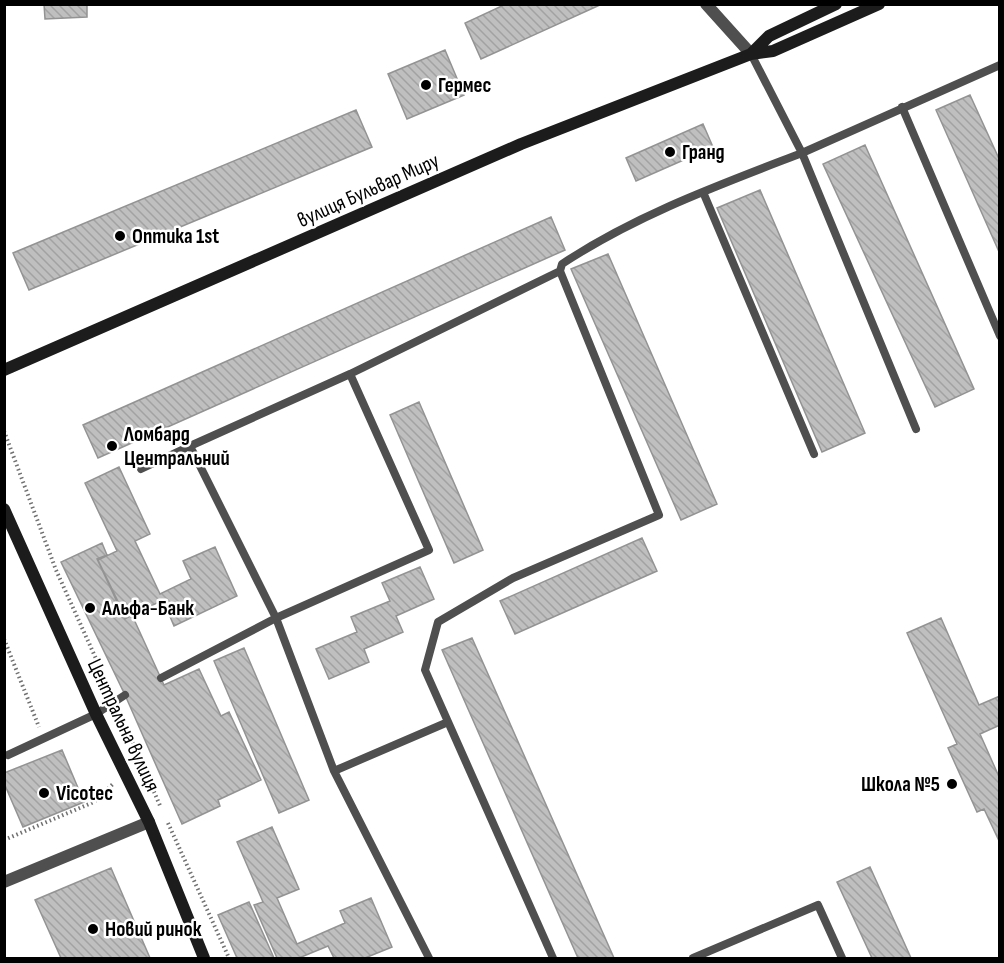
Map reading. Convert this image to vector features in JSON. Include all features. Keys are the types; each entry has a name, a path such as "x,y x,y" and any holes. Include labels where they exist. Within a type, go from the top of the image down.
{"street":[{"path":"706,4 751,54"},
{"name":"вулиця Бульвар Миру","path":"751,54 768,36 836,4"},
{"name":"вулиця Бульвар Миру","path":"4,370 521,144 751,54 774,51 879,4"},
{"name":"Центральна вулиця","path":"4,509 96,714 149,822 204,958"},
{"path":"4,882 149,822"}],"lane":[{"path":"751,54 801,153 916,429"},
{"path":"552,958 425,670 438,622 513,578 659,515 560,271 562,264 591,245 651,213 801,153 999,65"},
{"path":"902,107 999,336"},
{"path":"703,192 814,454"},
{"path":"141,469 350,374 560,271"},
{"path":"161,678 276,618 429,550 350,374"},
{"path":"190,446 276,618 334,771 429,958"},
{"path":"8,755 96,714 125,695"},
{"path":"334,771 448,722"},
{"path":"693,958 818,905 842,958"}],"path":[{"path":"4,639 38,726 46,737"},
{"path":"4,840 94,802 108,786 127,775 144,769"}],"building":[{"path":"44,4 87,4 87,17 45,19"},
{"path":"506,4 602,4 481,59 465,23"},
{"name":"Гермес","path":"445,50 464,95 407,119 388,74"},
{"path":"970,95 1000,161 1000,254 936,110"},
{"path":"356,110 372,147 29,290 13,253"},
{"name":"Гранд","path":"703,124 713,147 636,181 626,158"},
{"path":"865,145 974,389 935,407 823,164"},
{"path":"760,190 865,433 822,452 717,208"},
{"path":"551,217 565,250 98,458 83,425"},
{"path":"608,254 717,504 681,520 571,269"},
{"path":"419,402 483,550 454,563 390,415"},
{"path":"119,467 150,534 135,541 160,594 191,579 183,561 215,547 237,596 174,626 163,600 126,618 98,560 117,551 85,483"},
{"path":"642,538 657,571 515,634 500,601"},
{"path":"102,543 107,555 97,559 125,619 132,615 164,685 199,669 221,716 229,712 261,780 218,800 220,806 182,824 125,695 61,562"},
{"path":"420,567 434,599 396,616 403,632 364,649 369,662 329,679 316,649 357,632 351,617 390,601 382,583"},
{"path":"941,618 979,705 1000,696 1000,725 980,734 1000,779 1000,843 984,809 977,812 948,748 957,744 907,633"},
{"path":"472,638 614,958 578,958 442,650"},
{"path":"244,648 309,800 279,813 214,661"},
{"name":"Vicotec","path":"62,750 84,802 23,827 4,783 4,773"},
{"path":"272,827 299,889 277,898 297,944 345,923 340,911 371,898 392,947 365,958 334,958 328,946 299,958 277,958 254,905 263,902 237,842"},
{"path":"870,867 911,958 872,958 837,882"},
{"name":"Новий ринок","path":"111,868 150,958 61,958 35,900"},
{"path":"249,902 274,958 237,958 218,915"}],"place":[{"name":"Гермес","path":"426,85"},
{"name":"Гранд","path":"670,152"},
{"name":"Оптика 1st","path":"120,236"},
{"name":"Ломбард Центральний","path":"112,446"},
{"name":"Альфа-Банк","path":"90,608"},
{"name":"Школа №5","path":"952,784"},
{"name":"Vicotec","path":"44,793"},
{"name":"Новий ринок","path":"93,929"}]}
